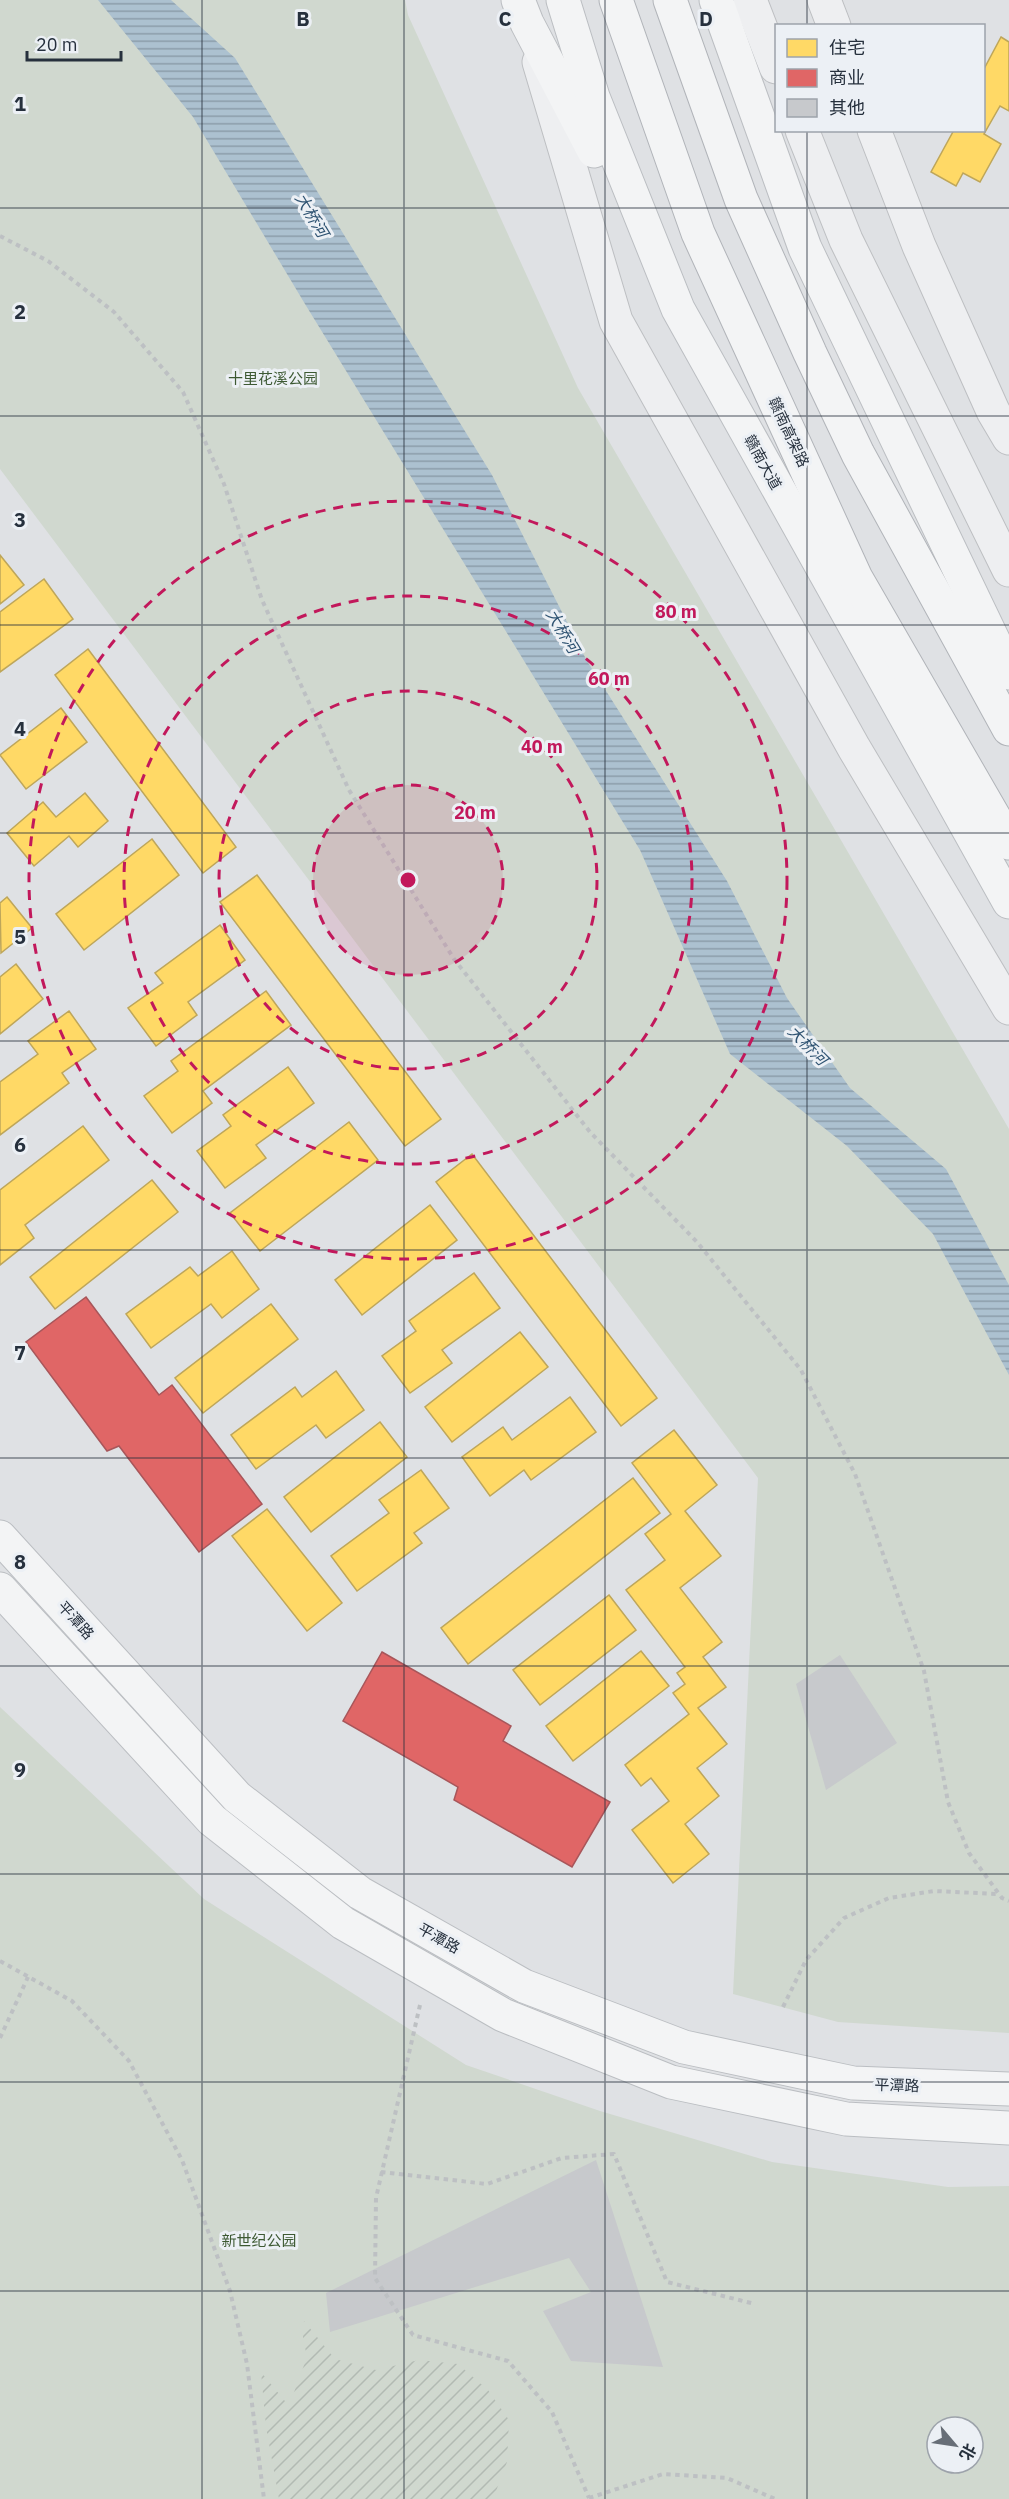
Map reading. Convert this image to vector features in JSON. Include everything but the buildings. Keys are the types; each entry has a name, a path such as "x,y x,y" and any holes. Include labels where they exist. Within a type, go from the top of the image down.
{"main road":[{"name":"赣南大道","path":"563,0 593,98 678,309 1009,902"},
{"name":"赣南高架路","path":"616,0 698,233 856,578 1009,843"},
{"path":"670,0 741,199 810,353 858,454 1009,729"},
{"path":"716,0 805,248 1009,673"},
{"path":"729,0 805,248"},
{"path":"522,8 678,309"},
{"name":"平潭路","path":"0,1537 237,1797 360,1893 524,1986 684,2047 853,2083 1009,2089"},
{"path":"0,1589 212,1820 343,1923 503,2015 671,2082 846,2119 1009,2128"}],"street":[{"path":"750,0 775,62"},
{"path":"824,0 833,24"},
{"path":"522,8 616,321 854,748 1009,1008"},
{"path":"803,132 846,240 1009,570"},
{"path":"875,132 919,246 993,411 1009,438"}],"path":[{"path":"0,236 48,261 114,312 183,392 224,484 262,600 349,790 454,959 590,1132 697,1242 801,1370 855,1474 924,1671 948,1802 969,1853 999,1894 1009,1901"},
{"path":"783,2007 806,1960 844,1918 888,1898 934,1891 999,1894"},
{"path":"0,1961 72,2001 129,2061 182,2160 230,2291 247,2364 264,2499"},
{"path":"428,1972 376,2198 375,2278 413,2335 508,2361 552,2412 588,2499 663,2474 727,2478 775,2499"},
{"path":"0,2038 28,1977"},
{"path":"381,2172 487,2184 562,2158 614,2154 667,2282 755,2304"}],"green space":[{"name":"十里花溪公园","path":"0,0 405,0 408,15 578,388 1009,1129 1009,2033 838,2022 733,1994 758,1478 0,469"},
{"name":"新世纪公园","path":"0,1707 204,1899 466,2065 600,2111 772,2162 948,2187 1009,2186 1009,2499 0,2499"},
{"path":"304,2321 335,2359 376,2370 419,2360 458,2364 488,2390 509,2420 507,2462 493,2499 279,2499 266,2427 261,2372 289,2406 307,2357 303,2338"}],"water":[{"name":"大桥河","path":"98,0 171,0 235,58 492,475 587,661 727,881 787,998 850,1088 946,1169 1009,1285 1009,1375 933,1234 847,1146 730,1054 640,850 193,117"}]}
